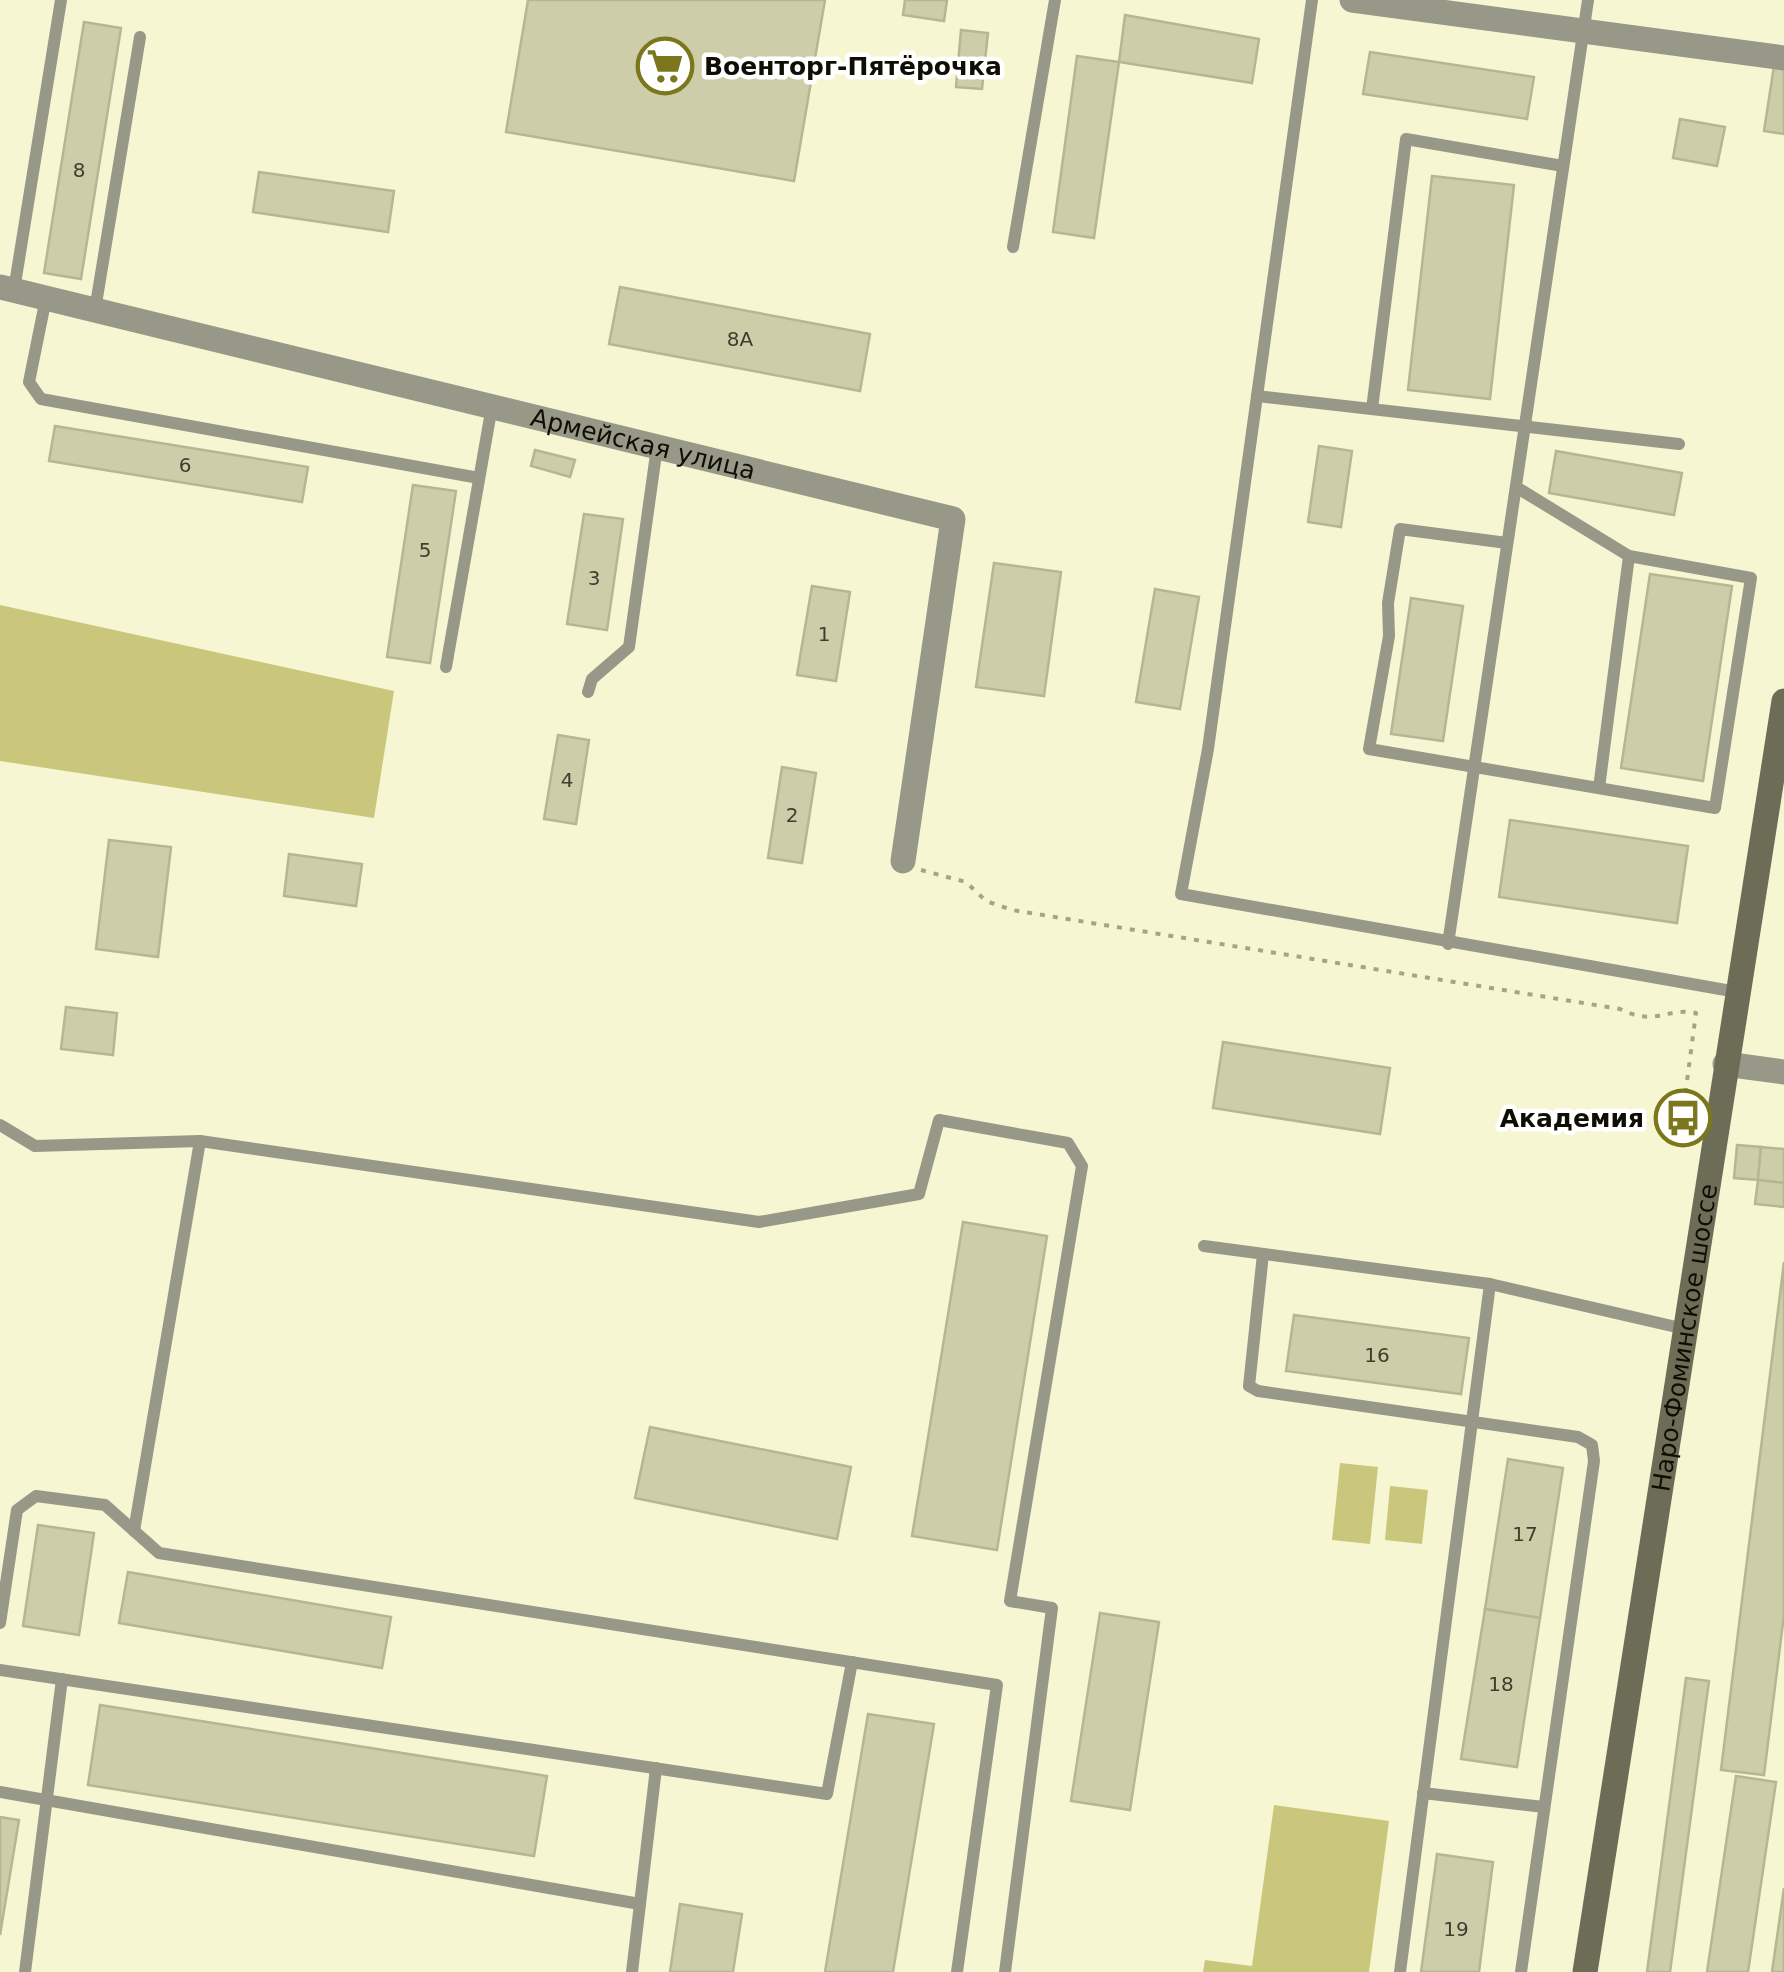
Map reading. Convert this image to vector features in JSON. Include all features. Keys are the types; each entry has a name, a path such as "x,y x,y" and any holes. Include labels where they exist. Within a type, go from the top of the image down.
{"main road":[{"name":"Наро-Фоминское шоссе","path":"1586,1972 1784,701"}],"street":[{"path":"1352,0 1584,24 1784,58"},
{"name":"Армейская улица","path":"7,288 953,519 903,862"},
{"path":"1725,1064 1784,1072"}],"lane":[{"path":"7,288 61,0"},
{"path":"1014,246 1055,0"},
{"path":"1312,0 1208,750 1182,894 1737,992"},
{"path":"1448,944 1588,0"},
{"path":"95,310 140,37"},
{"path":"1372,409 1406,139 1563,166"},
{"path":"46,298 29,382 41,398 479,478"},
{"path":"1257,396 1679,444"},
{"path":"446,667 492,406"},
{"path":"588,692 592,680 629,647 657,447"},
{"path":"1507,543 1400,529 1388,603 1389,636 1368,748 1715,808 1751,578 1629,556 1516,488"},
{"path":"1598,788 1629,556"},
{"path":"0,1125 35,1146 200,1141 759,1222 920,1194 939,1120 1068,1143 1082,1166 1010,1601 1052,1608 1005,1972"},
{"path":"134,1531 200,1141"},
{"path":"1204,1246 1490,1284 1686,1330"},
{"path":"1262,1254 1249,1386 1258,1391 1578,1437 1592,1446 1594,1460 1521,1972"},
{"path":"1400,1972 1490,1284"},
{"path":"0,1623 17,1510 36,1496 106,1505 159,1553 997,1685 958,1972"},
{"path":"0,1670 828,1794 852,1662"},
{"path":"25,1972 50,1801 62,1679"},
{"path":"632,1972 656,1768"},
{"path":"0,1792 640,1904"},
{"path":"1423,1793 1544,1807"}],"path":[{"path":"903,862 932,876 966,882 986,901 1012,910 1620,1008 1636,1016 1660,1019 1682,1010 1696,1012 1685,1096"}],"shaded area":[{"path":"0,605 394,691 374,818 0,761"},
{"path":"1340,1463 1378,1467 1370,1544 1332,1540"},
{"path":"1390,1486 1428,1490 1422,1544 1385,1540"},
{"path":"1274,1805 1389,1821 1369,1972 1203,1972 1205,1960 1252,1966"}],"building":[{"name":"Военторг-Пятёрочка","path":"528,0 825,0 794,181 506,132"},
{"path":"905,0 947,0 944,21 903,15"},
{"path":"1125,15 1259,39 1252,83 1119,62"},
{"path":"84,22 121,28 81,279 44,273"},
{"path":"961,30 988,33 982,89 956,87"},
{"path":"1370,52 1534,77 1527,119 1363,94"},
{"path":"1077,56 1119,62 1094,238 1053,232"},
{"path":"1774,66 1784,68 1784,134 1764,131"},
{"path":"1680,119 1725,127 1717,166 1673,158"},
{"path":"259,172 394,191 388,232 253,212"},
{"path":"1432,176 1514,185 1490,399 1408,390"},
{"path":"620,287 870,334 860,391 609,344"},
{"path":"55,426 308,467 302,502 49,461"},
{"path":"1319,446 1352,451 1341,527 1308,522"},
{"path":"535,450 575,460 570,477 531,466"},
{"path":"1556,451 1682,473 1674,515 1549,493"},
{"path":"413,485 456,491 430,663 387,657"},
{"path":"584,514 623,519 607,630 567,624"},
{"path":"994,563 1061,572 1044,696 976,687"},
{"path":"1650,574 1732,586 1703,781 1621,768"},
{"path":"812,586 850,592 836,681 797,675"},
{"path":"1155,589 1199,597 1180,709 1136,702"},
{"path":"1411,598 1463,606 1443,741 1391,734"},
{"path":"558,735 589,740 576,824 544,819"},
{"path":"782,767 816,773 802,863 768,858"},
{"path":"1510,820 1688,846 1677,923 1499,897"},
{"path":"109,840 171,847 158,957 96,949"},
{"path":"289,854 362,864 356,906 284,896"},
{"path":"66,1007 117,1013 113,1055 61,1049"},
{"path":"1223,1042 1390,1068 1380,1134 1213,1108"},
{"path":"1737,1145 1761,1147 1758,1180 1734,1178"},
{"path":"1761,1147 1784,1149 1784,1183 1758,1180"},
{"path":"1758,1180 1784,1183 1784,1207 1755,1204"},
{"path":"963,1222 1047,1236 997,1550 912,1536"},
{"path":"1784,1262 1784,1615 1764,1775 1721,1770"},
{"path":"1294,1315 1469,1338 1461,1394 1286,1371"},
{"path":"650,1427 851,1467 837,1539 635,1498"},
{"path":"1508,1459 1563,1468 1540,1618 1485,1609"},
{"path":"38,1525 94,1533 79,1635 23,1626"},
{"path":"128,1572 391,1617 382,1668 119,1623"},
{"path":"1485,1609 1540,1618 1517,1767 1461,1759"},
{"path":"1100,1613 1159,1622 1130,1810 1071,1801"},
{"path":"1686,1678 1709,1681 1670,1972 1647,1972"},
{"path":"100,1705 547,1776 534,1856 88,1785"},
{"path":"868,1714 934,1724 893,1972 825,1972"},
{"path":"1736,1776 1776,1782 1748,1972 1707,1972"},
{"path":"0,1817 19,1820 0,1935"},
{"path":"1437,1854 1493,1862 1479,1972 1421,1972"},
{"path":"1784,1888 1784,1972 1772,1972"},
{"path":"680,1904 742,1914 733,1972 670,1972"}],"place":[{"name":"Военторг-Пятёрочка","path":"665,66"},
{"name":"Академия","path":"1683,1118"}]}
